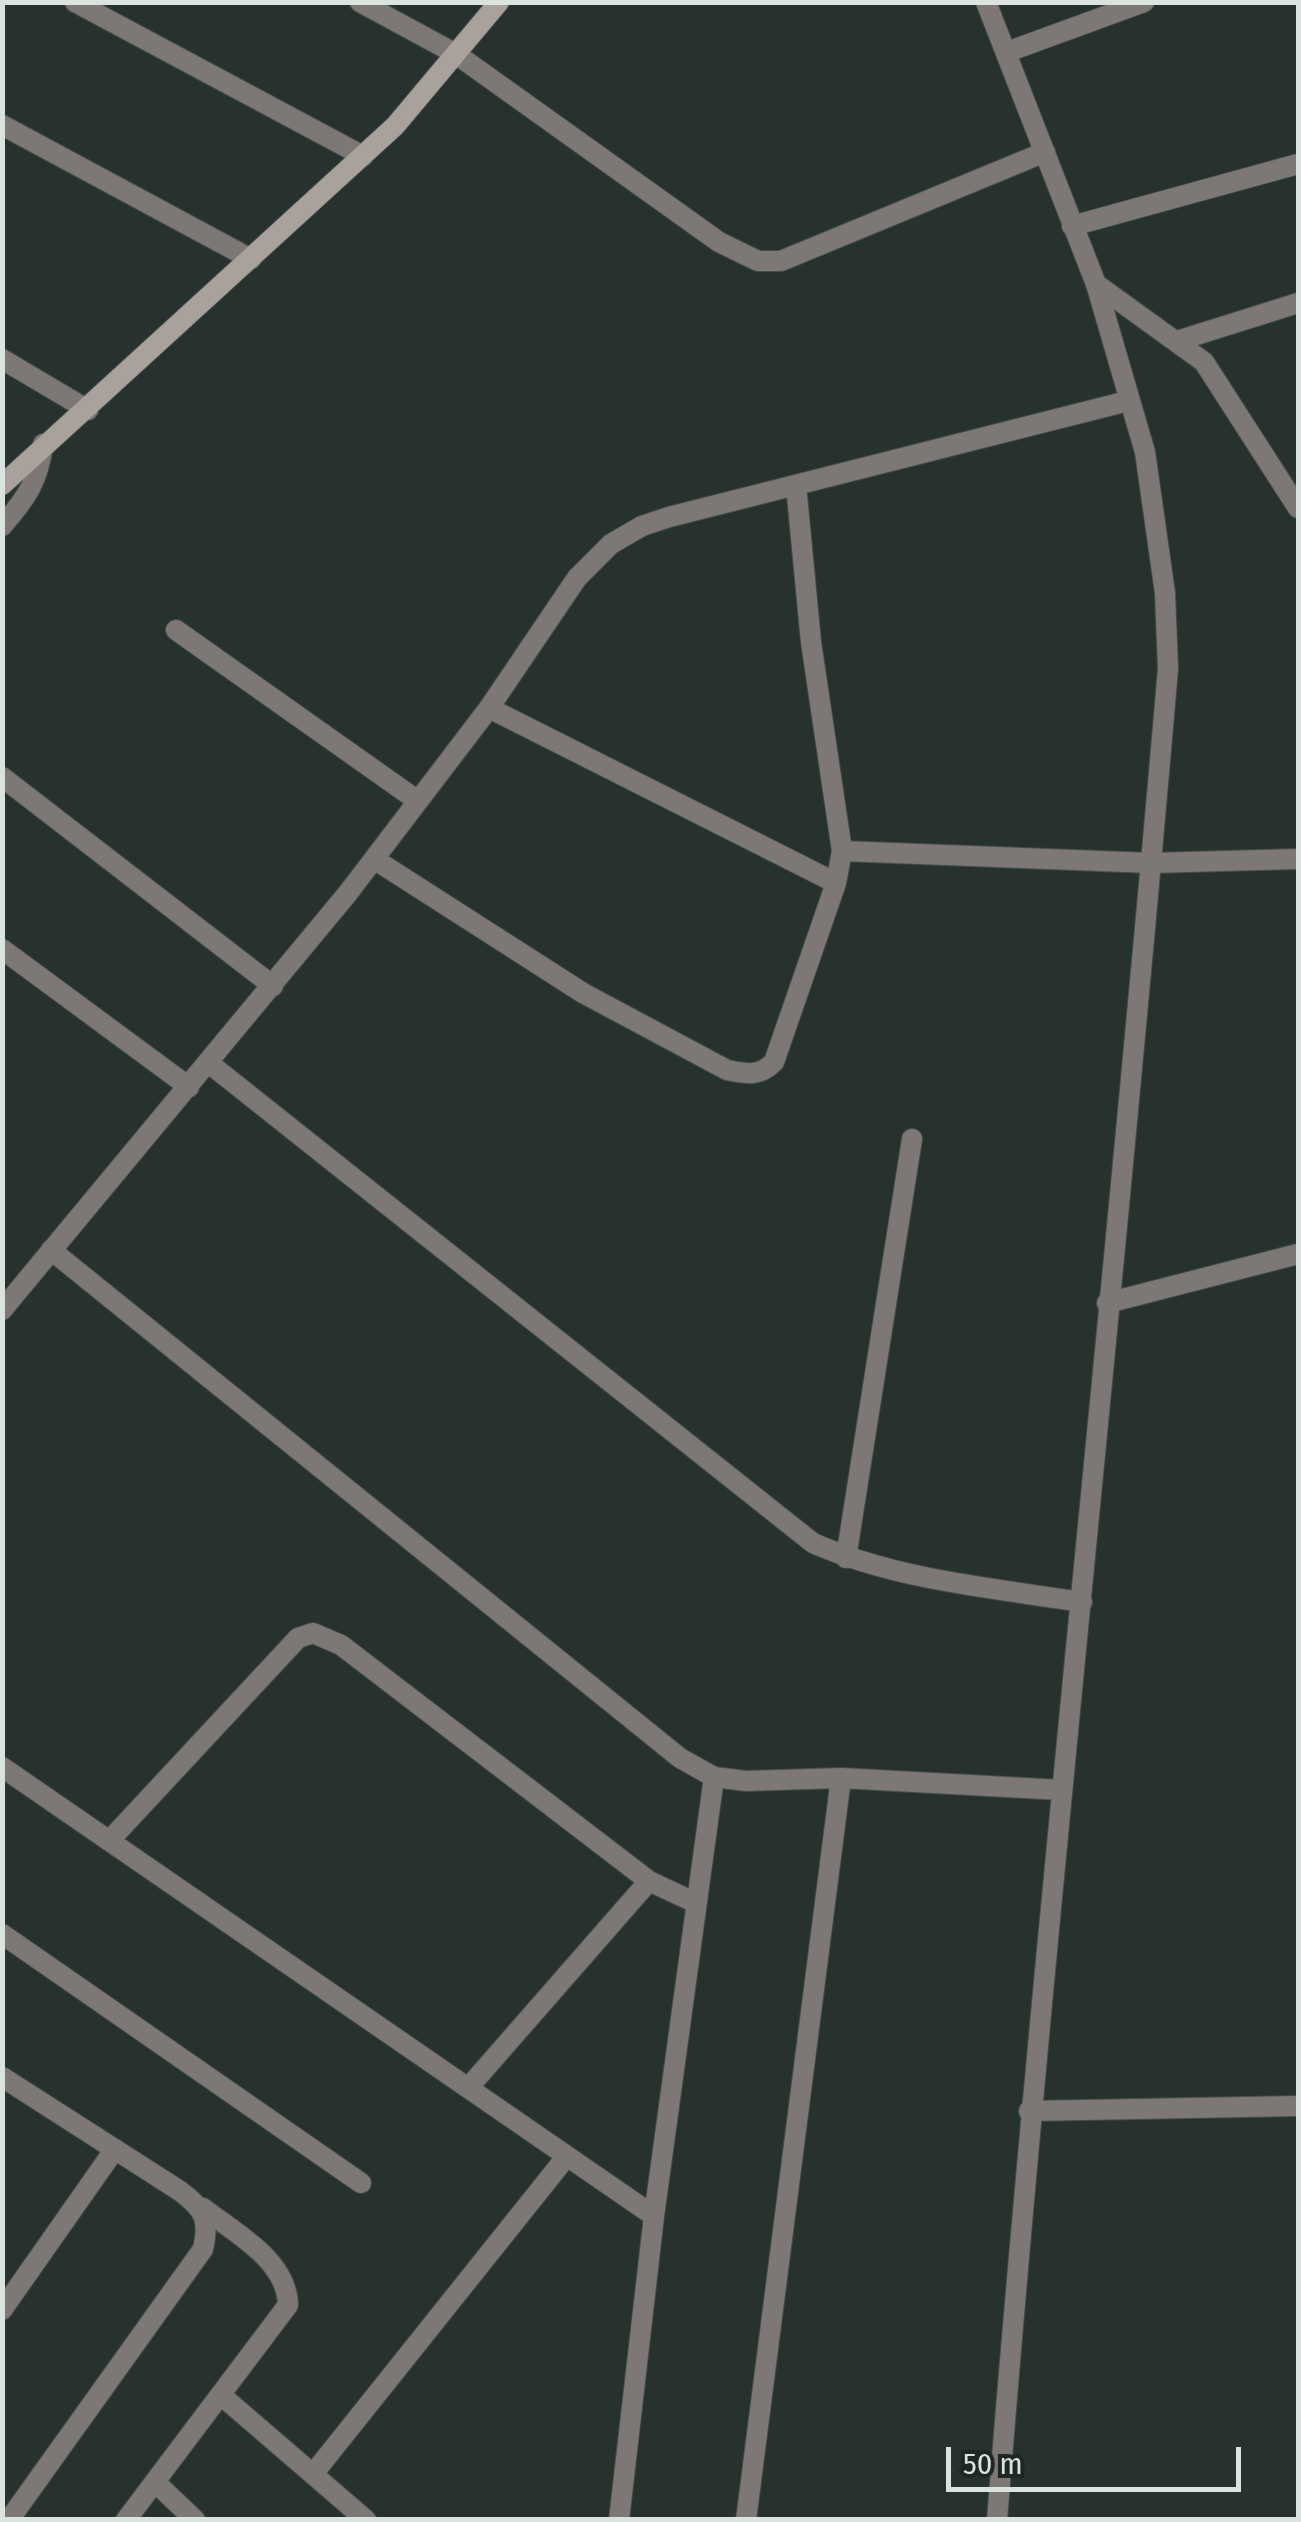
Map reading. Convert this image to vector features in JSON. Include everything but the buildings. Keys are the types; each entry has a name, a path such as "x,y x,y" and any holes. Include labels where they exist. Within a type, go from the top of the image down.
{"main road":[{"path":"2,486 43,444 88,410 395,126 499,2"}],"street":[{"path":"75,2 363,156"},
{"path":"360,2 456,54 719,242 758,261 781,261 1045,152"},
{"path":"986,2 1096,284 1144,452 1165,592 1168,668 1082,1602 1029,2111 997,2520"},
{"path":"1008,52 1144,2"},
{"path":"2,125 251,259"},
{"path":"1072,226 1298,164"},
{"path":"1096,284 1204,362 1298,508"},
{"path":"1176,342 1298,304"},
{"path":"2,359 88,410"},
{"path":"2,1310 210,1064 374,859 488,708 577,578 611,544 669,516 1128,401"},
{"path":"2,526 32,490 40,472 43,444"},
{"path":"374,859 584,993 727,1070 750,1075 764,1071 774,1062 836,883 842,851 811,642 796,484"},
{"path":"176,630 418,801"},
{"path":"488,708 836,883"},
{"path":"2,777 273,986"},
{"path":"842,851 1152,863 1298,860"},
{"path":"2,949 188,1087"},
{"path":"210,1064 786,1525 846,1558 916,1576 1082,1602"},
{"path":"846,1558 912,1139"},
{"path":"51,1250 680,1758 714,1777 746,1782 841,1778 1062,1790"},
{"path":"1107,1303 1298,1254"},
{"path":"108,1841 298,1638 313,1634 341,1645 649,1881 696,1903"},
{"path":"2,1766 654,2216"},
{"path":"619,2520 654,2216 714,1777"},
{"path":"746,2520 841,1778"},
{"path":"468,2088 649,1881"},
{"path":"2,1934 361,2183"},
{"path":"2,2076 203,2208 276,2267 288,2284 288,2306 126,2520"},
{"path":"1029,2111 1298,2106"},
{"path":"2,2310 115,2149"},
{"path":"313,2474 567,2156"},
{"path":"9,2520 202,2249 208,2227 203,2208"},
{"path":"222,2396 366,2520"},
{"path":"155,2482 195,2520"}]}
